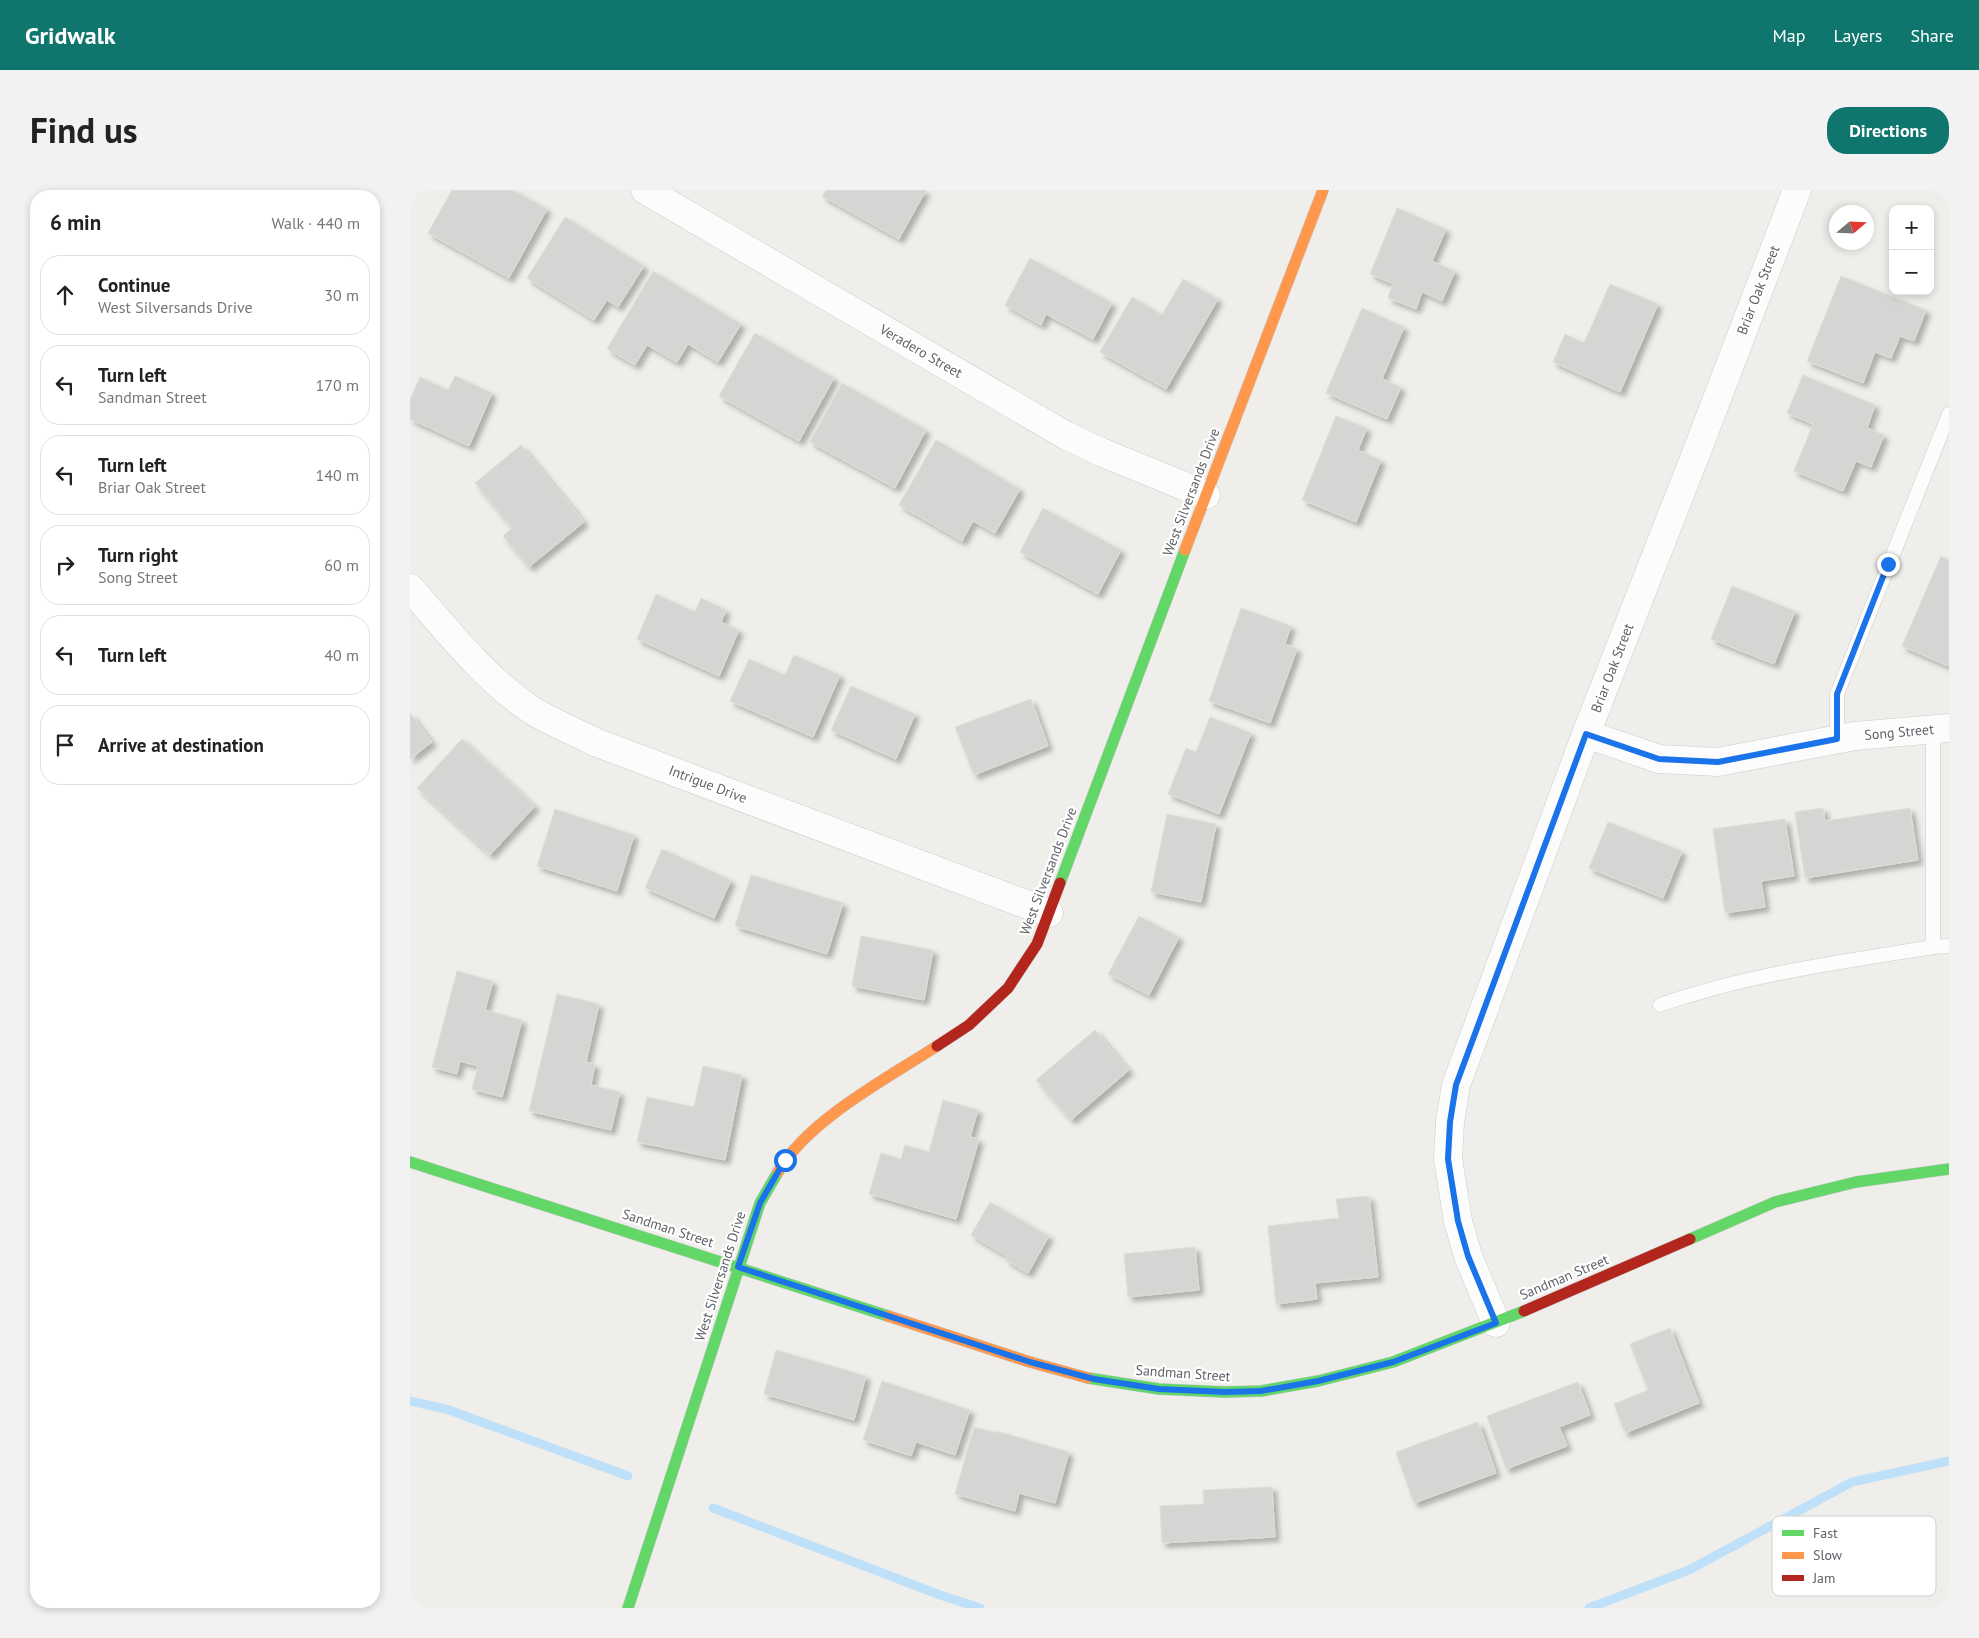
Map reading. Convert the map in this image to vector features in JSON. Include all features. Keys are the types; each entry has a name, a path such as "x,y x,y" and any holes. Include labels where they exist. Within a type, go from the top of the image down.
{"street":[{"name":"Veradero Street","path":"645,190 1065,435 1101,452 1206,495"},
{"name":"West Silversands Drive","path":"628,1608 760,1203 785,1160 819,1126 852,1101 969,1025 1008,988 1037,944 1323,190"},
{"name":"Briar Oak Street","path":"1496,1323 1468,1256 1458,1221 1448,1159 1451,1112 1456,1085 1586,734 1697,452 1796,190"},
{"name":"Intrigue Drive","path":"410,588 478,666 504,690 532,710 595,742 1049,912"},
{"name":"Song Street","path":"1586,734 1659,759 1718,762 1854,736 1941,729"},
{"name":"Sandman Street","path":"410,1162 1030,1362 1094,1379 1159,1389 1225,1392 1261,1391 1318,1381 1393,1362 1496,1323 1775,1202 1856,1182 1949,1169"}],"lane":[{"path":"1837,739 1837,694 1949,414"},
{"path":"1933,946 1941,729"},
{"path":"1660,1005 1698,992 1814,966 1933,946 1949,946"}],"building":[{"path":"452,190 513,190 547,209 509,278 428,233"},
{"path":"826,190 926,190 899,239 822,196"},
{"path":"1397,208 1446,229 1432,261 1455,271 1442,301 1422,292 1416,309 1388,298 1393,284 1370,274"},
{"path":"565,217 644,266 618,307 607,300 594,320 527,278"},
{"path":"1030,258 1112,303 1093,339 1046,314 1041,325 1005,305"},
{"path":"653,271 741,324 718,362 688,344 677,362 647,345 635,365 607,349"},
{"path":"1841,276 1926,310 1914,341 1900,336 1891,358 1875,352 1863,383 1807,361"},
{"path":"1183,279 1218,299 1166,389 1100,352 1132,297 1162,315"},
{"path":"1610,284 1658,304 1620,392 1553,362 1565,334 1584,343"},
{"path":"1362,308 1404,327 1382,379 1401,387 1387,419 1326,393"},
{"path":"755,333 834,378 799,441 719,396"},
{"path":"1803,375 1875,405 1867,428 1884,435 1871,467 1856,461 1843,491 1794,471 1813,424 1787,413"},
{"path":"455,376 492,393 469,446 410,419 410,400 420,377 448,390"},
{"path":"842,383 926,430 895,488 810,442"},
{"path":"1336,416 1367,428 1358,450 1381,460 1356,522 1302,500"},
{"path":"936,440 1020,489 995,533 973,521 962,541 899,505"},
{"path":"521,445 584,522 529,567 503,536 512,528 475,483"},
{"path":"1043,508 1121,550 1098,594 1020,552"},
{"path":"1941,556 1949,560 1948,666 1902,646"},
{"path":"1732,586 1795,611 1774,664 1711,639"},
{"path":"656,594 695,612 701,598 726,610 721,622 739,630 719,676 637,639"},
{"path":"1241,608 1291,626 1285,644 1297,649 1270,723 1209,701"},
{"path":"794,655 840,675 813,737 730,701 749,659 785,675"},
{"path":"851,686 915,714 896,759 831,730"},
{"path":"1031,699 1048,746 974,775 955,727"},
{"path":"410,713 432,742 410,759"},
{"path":"1210,717 1251,733 1219,814 1168,794 1186,748 1196,752"},
{"path":"462,739 535,806 490,855 417,788"},
{"path":"1823,808 1825,821 1910,808 1918,860 1805,878 1795,812"},
{"path":"555,809 634,835 617,891 537,866"},
{"path":"1167,814 1216,824 1201,902 1151,892"},
{"path":"1785,819 1794,876 1761,881 1765,907 1725,913 1713,829"},
{"path":"1608,822 1682,851 1663,898 1589,868"},
{"path":"662,849 731,880 714,918 645,888"},
{"path":"751,875 843,903 827,954 735,926"},
{"path":"1139,916 1179,937 1149,995 1108,974"},
{"path":"861,936 933,950 924,1000 852,986"},
{"path":"457,971 493,981 485,1010 522,1020 502,1097 472,1089 478,1066 460,1061 457,1074 432,1067"},
{"path":"557,994 599,1004 586,1062 595,1064 591,1085 620,1092 611,1130 529,1111"},
{"path":"1095,1030 1129,1070 1071,1120 1036,1080"},
{"path":"703,1066 742,1075 725,1160 637,1142 647,1097 694,1107"},
{"path":"943,1100 978,1110 970,1137 979,1139 956,1219 869,1194 881,1153 901,1159 905,1145 929,1152"},
{"path":"1369,1196 1378,1277 1315,1283 1317,1299 1276,1304 1268,1226 1339,1218 1336,1199"},
{"path":"990,1202 1049,1236 1028,1273 1006,1260 1007,1256 971,1235"},
{"path":"1195,1247 1199,1290 1128,1297 1124,1254"},
{"path":"1670,1328 1699,1403 1625,1433 1614,1404 1648,1390 1630,1344"},
{"path":"776,1350 866,1376 854,1420 764,1394"},
{"path":"882,1381 970,1410 955,1455 916,1442 911,1456 863,1440"},
{"path":"1578,1382 1590,1415 1559,1427 1567,1446 1506,1469 1487,1416"},
{"path":"1478,1422 1496,1473 1414,1503 1396,1452"},
{"path":"974,1427 996,1433 996,1431 1069,1452 1055,1503 1019,1493 1015,1511 955,1494"},
{"path":"1272,1487 1275,1537 1162,1543 1160,1506 1204,1504 1203,1490"}],"waterway":[{"path":"410,1401 449,1410 628,1476"},
{"path":"1789,1516 1852,1482 1949,1461"},
{"path":"713,1508 940,1595 980,1608"},
{"path":"1589,1608 1689,1570 1772,1525"}],"traffic: fast":[{"path":"1060,883 1185,550"},
{"path":"410,1162 888,1316"},
{"path":"1690,1239 1775,1202 1856,1182 1949,1169"},
{"path":"628,1608 760,1203 778,1172"},
{"path":"1088,1378 1159,1389 1225,1392 1261,1391 1318,1381 1393,1362 1524,1311"}],"traffic: slow":[{"path":"1185,550 1323,190"},
{"path":"778,1172 791,1153 828,1118 872,1087 937,1046"},
{"path":"888,1316 1030,1362 1088,1378"}],"traffic: jam":[{"path":"937,1046 969,1025 1008,988 1037,944 1060,883"},
{"path":"1524,1311 1690,1239"}],"route":[{"path":"785,1160 760,1203 738,1267 1030,1362 1094,1379 1159,1389 1225,1392 1261,1391 1318,1381 1393,1362 1496,1323 1468,1256 1458,1221 1448,1159 1450,1122 1456,1085 1586,734 1659,759 1718,762 1837,739 1837,694 1888,564"}]}
